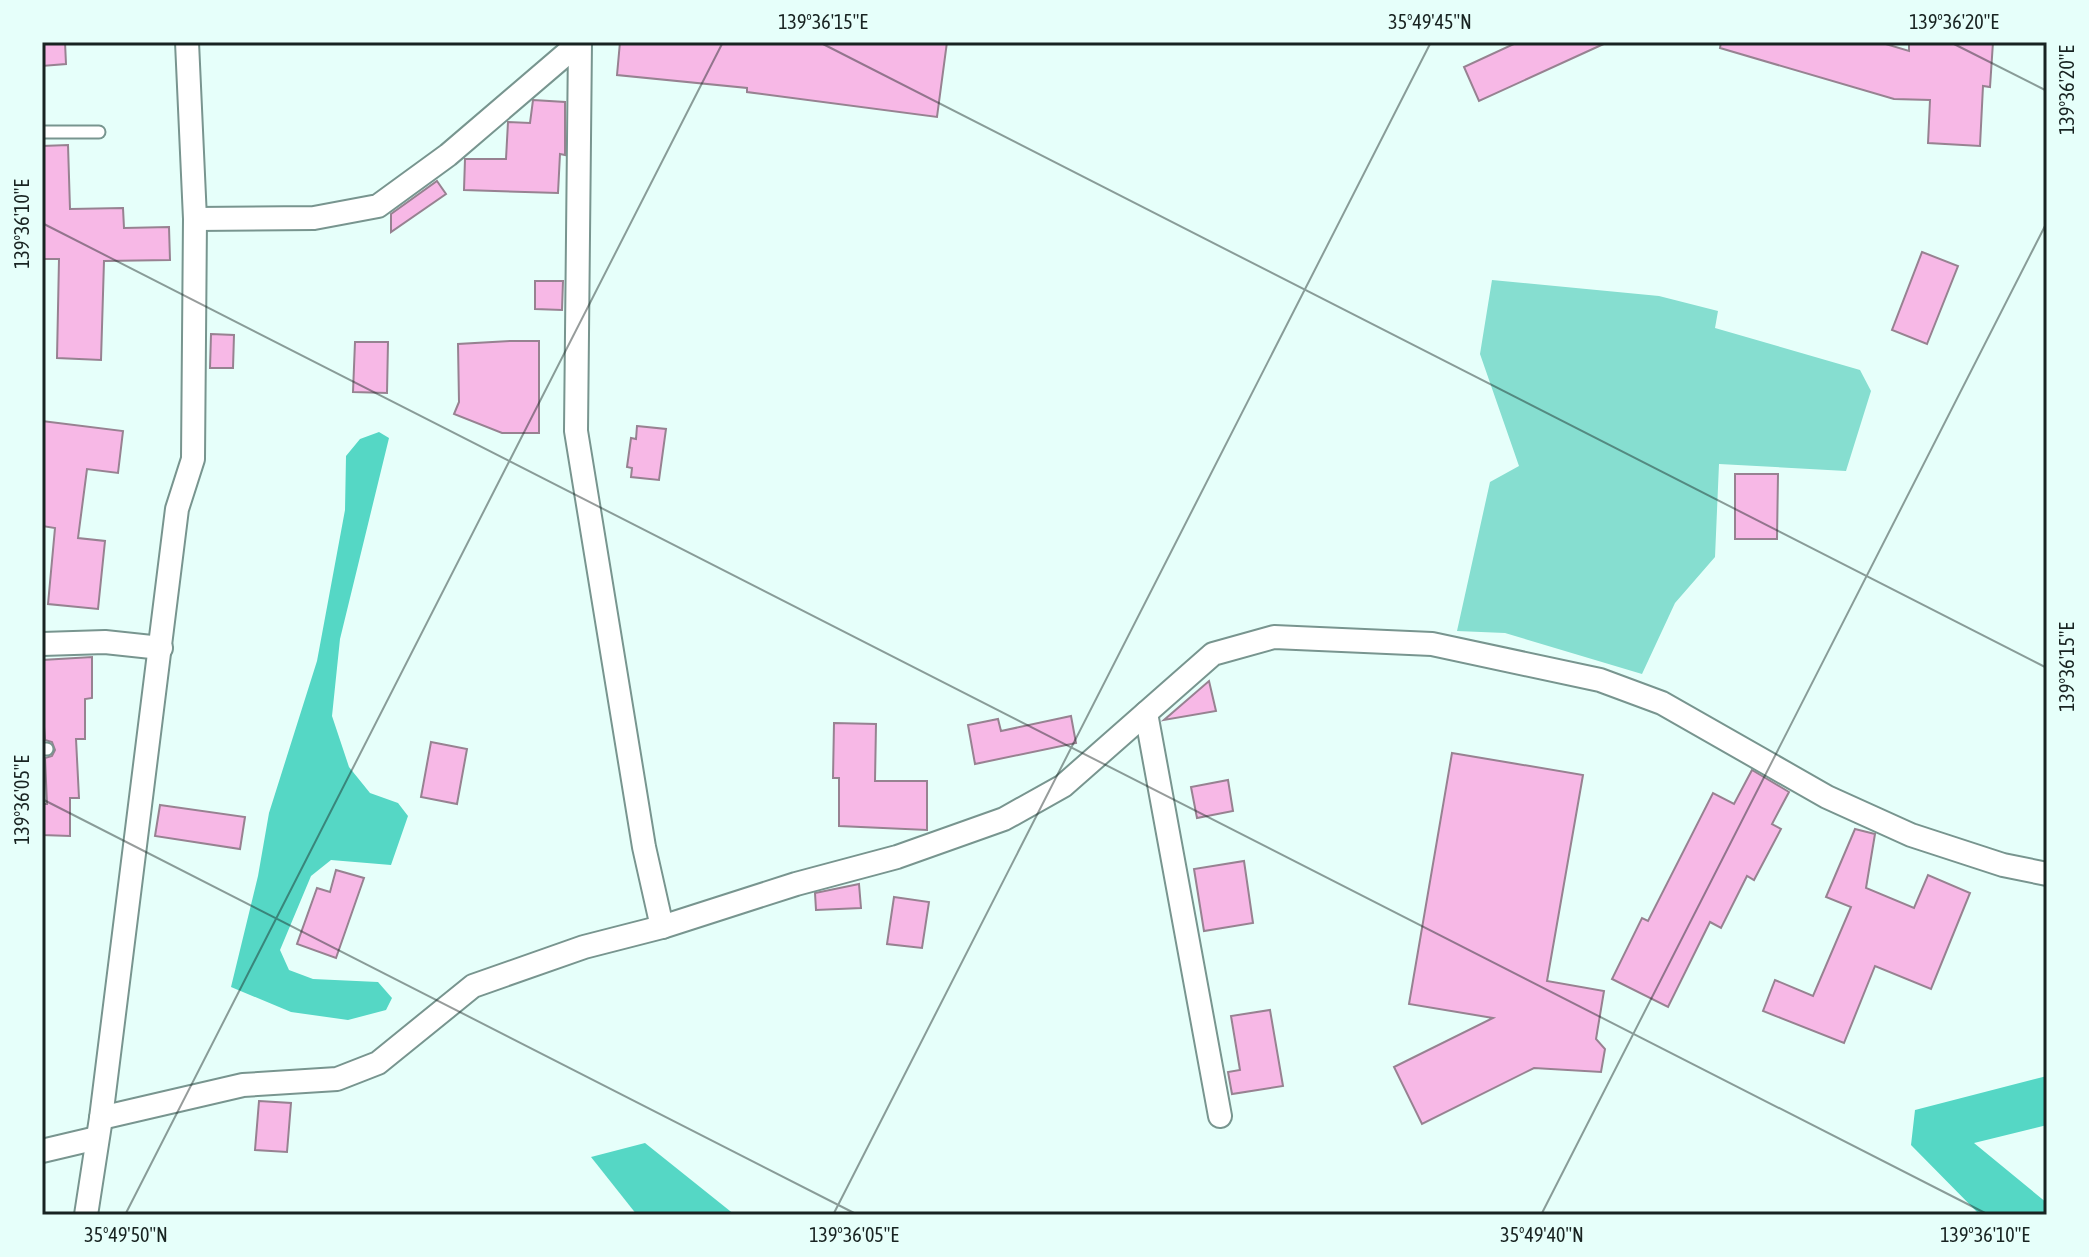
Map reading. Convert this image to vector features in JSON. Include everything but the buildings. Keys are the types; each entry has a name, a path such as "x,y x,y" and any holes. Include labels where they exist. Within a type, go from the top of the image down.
{"street":[{"path":"86,1215 177,509 193,459 195,219 187,42"},
{"path":"195,219 314,218 378,206 448,155 580,42"},
{"path":"580,42 576,431 644,847 662,927"},
{"path":"42,1151 99,1128 243,1085 337,1079 378,1063 473,986 584,947 897,857 1004,819 1063,786 1213,654 1274,637 1432,644 1613,684 1662,703 1827,797 1911,835 2003,865 2047,874"},
{"path":"42,644 105,642 161,648"},
{"path":"1146,713 1220,1116"}],"lane":[{"path":"42,132 99,132"}],"green space":[{"path":"1492,280 1659,296 1718,311 1715,328 1860,370 1871,391 1846,471 1719,464 1715,557 1675,603 1642,674 1505,633 1457,631 1490,482 1519,466 1480,354"},
{"path":"379,432 389,438 340,639 332,716 349,767 370,793 398,803 408,816 391,865 331,860 311,876 280,950 289,970 313,979 378,982 392,998 386,1010 348,1020 291,1012 231,987 258,876 269,813 317,661 345,510 346,456 360,439"},
{"path":"2047,1076 2047,1125 1974,1143 2047,1203 2047,1215 1980,1215 1911,1145 1915,1110"},
{"path":"645,1143 735,1215 637,1215 591,1157"}]}
